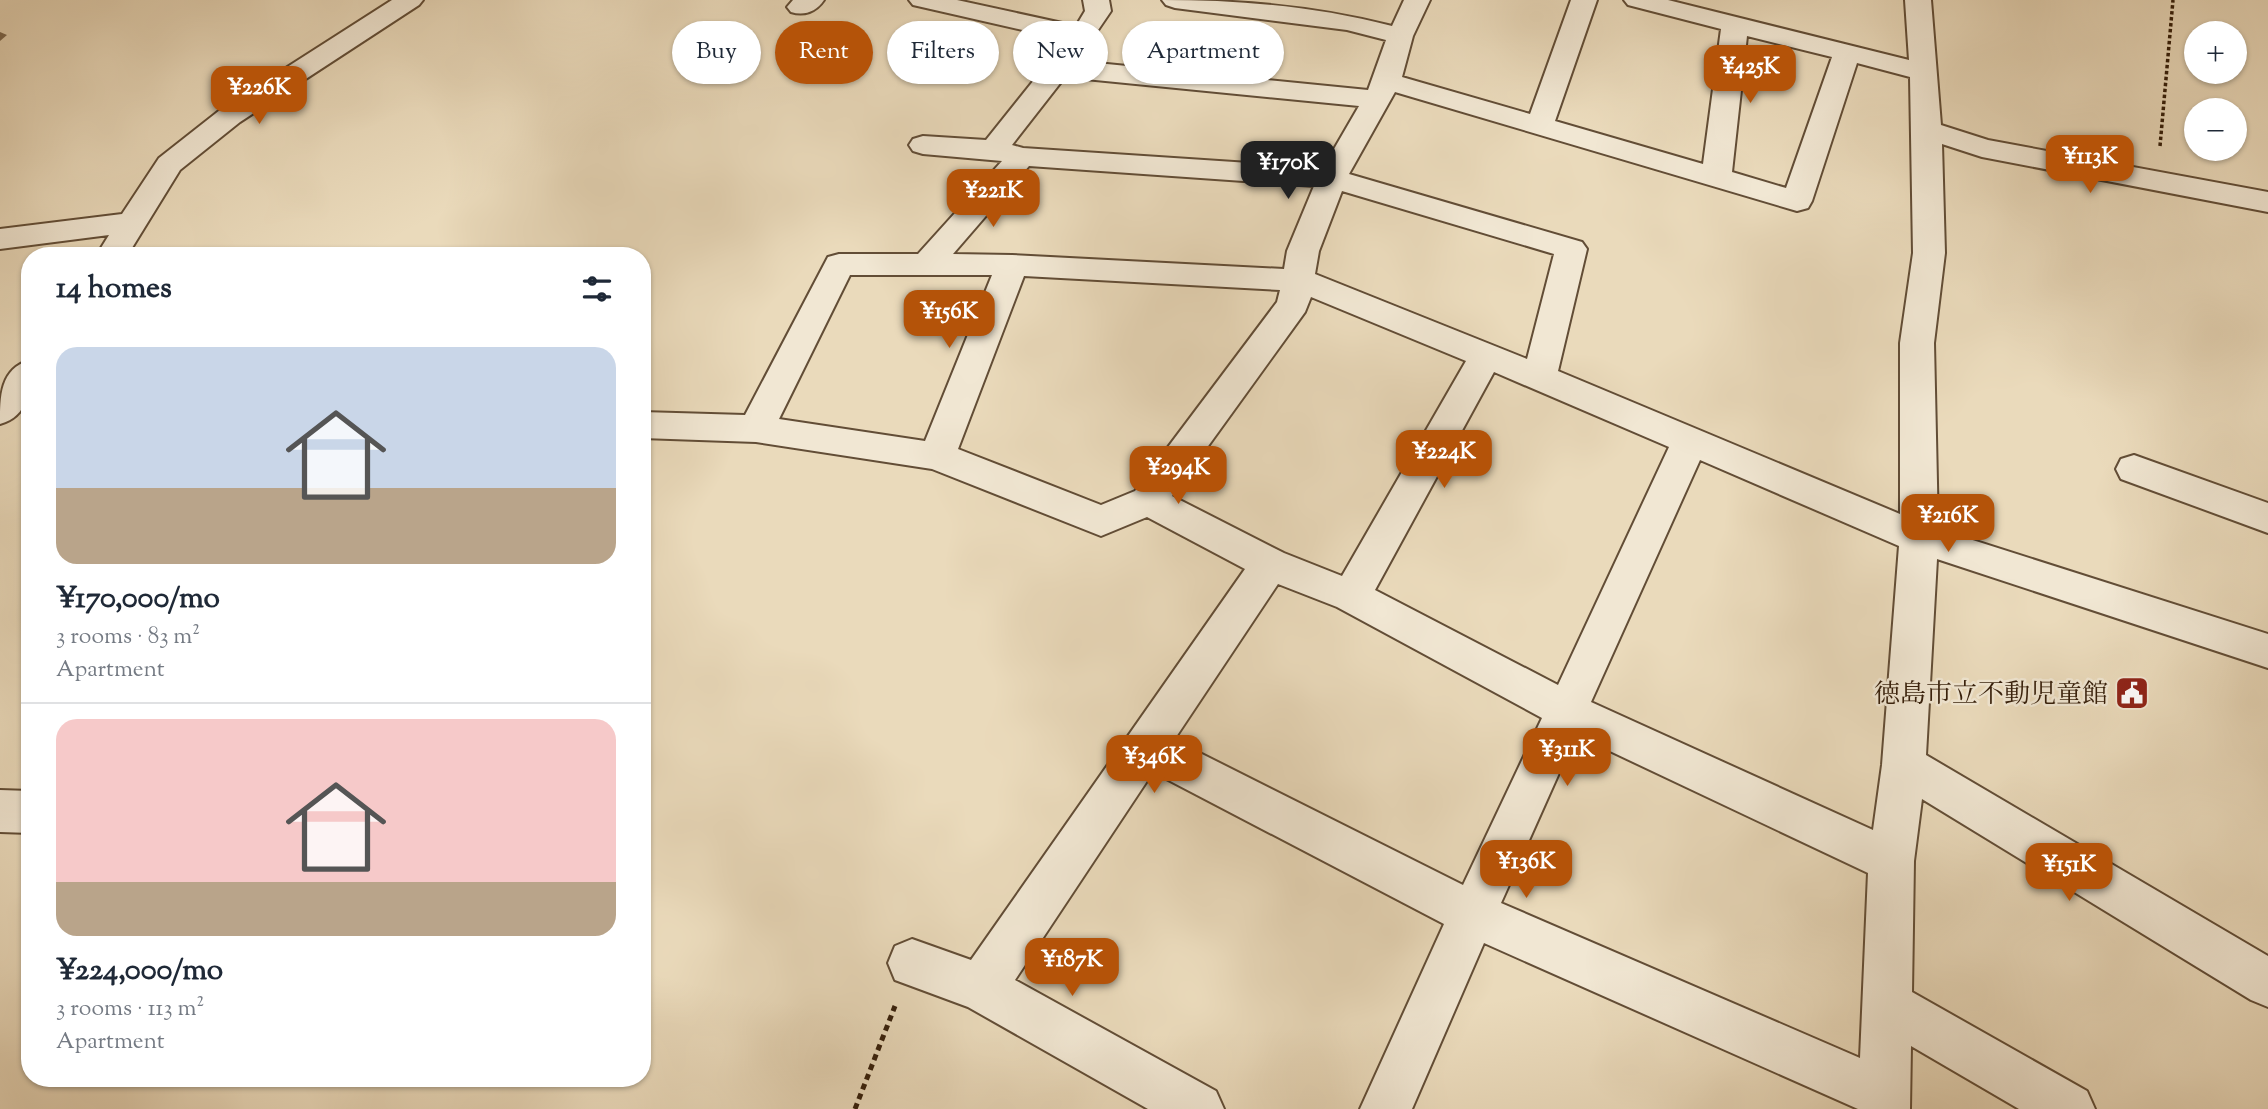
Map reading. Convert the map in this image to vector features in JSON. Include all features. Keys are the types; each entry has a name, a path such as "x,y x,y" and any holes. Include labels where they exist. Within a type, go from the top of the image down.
{"street":[{"path":"117,247 170,164 230,116 410,0"},
{"path":"922,0 1016,21"},
{"path":"1092,21 1098,11 1096,0"},
{"path":"1175,0 1348,22 1400,36"},
{"path":"651,425 756,429 937,456 1101,521 1148,501 1293,304 1303,251 1332,178 1382,90 1400,36 1416,0"},
{"path":"1540,124 1584,0"},
{"path":"1147,748 1472,914 1884,1102 1891,861 1904,765 1919,538 1917,343 1929,253 1927,130 1918,0"},
{"path":"1641,1 1923,72"},
{"path":"1716,179 1735,25"},
{"path":"1108,71 1382,90 1540,124 1716,179 1797,201 1847,53"},
{"path":"925,266 1008,153 1050,84"},
{"path":"1927,130 1982,148 2268,202"},
{"path":"923,145 1332,178 1571,249 1539,377"},
{"path":"0,239 133,222"},
{"path":"756,429 839,264 1013,265 1299,280 1539,377 1919,538 2268,651"},
{"path":"937,456 1013,265"},
{"path":"1351,596 1486,356"},
{"path":"1386,1109 1472,914 1568,711 1690,441"},
{"path":"2134,469 2268,518"},
{"path":"1148,501 1270,564 1351,596 1568,711 1891,861"},
{"path":"981,988 1270,564"},
{"path":"1904,765 2268,983"},
{"path":"0,811 21,812"},
{"path":"912,963 981,988 1198,1109"},
{"path":"1887,1005 2069,1109"}],"path":[{"path":"2157,182 2173,0"},
{"path":"855,1109 912,963"}],"waterway":[{"path":"0,35 0,38"}],"place":[{"name":"徳島市立不動児童館","path":"2132,693"}]}
